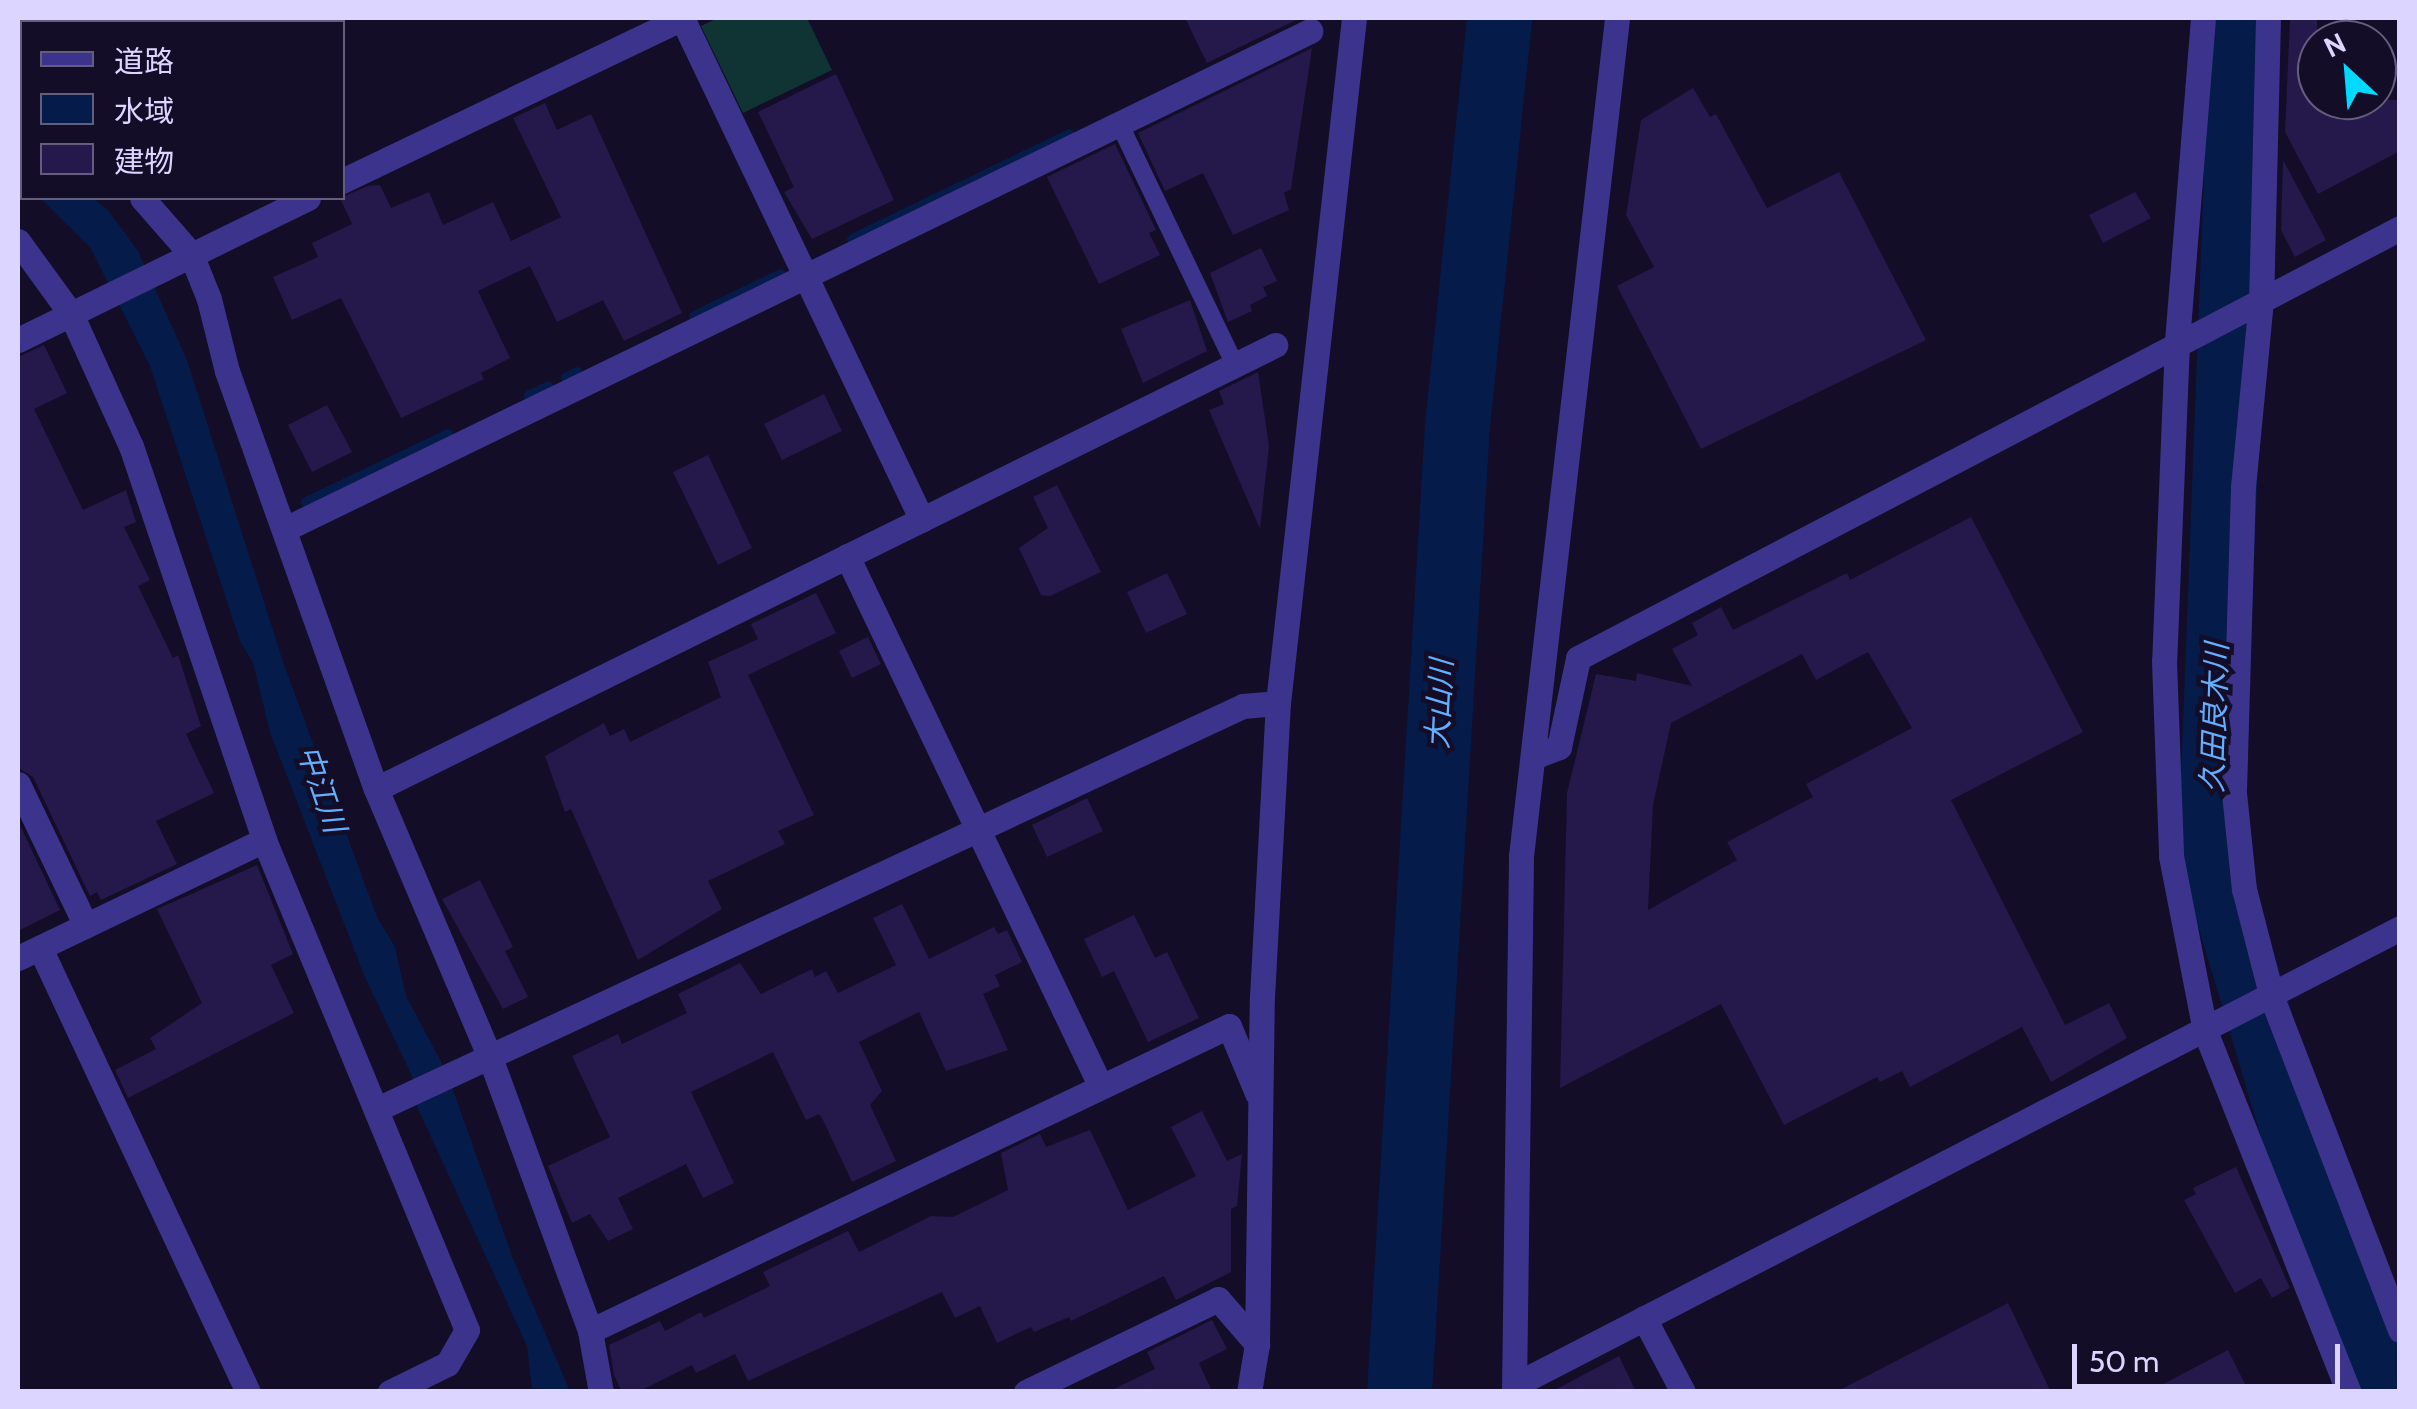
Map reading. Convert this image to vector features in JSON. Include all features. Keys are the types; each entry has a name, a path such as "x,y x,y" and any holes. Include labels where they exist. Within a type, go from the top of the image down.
{"street":[{"path":"345,180 682,18 922,520"},
{"path":"1249,1392 1257,1344 1278,703 1354,18"},
{"path":"1617,18 1520,856 1514,1388 2400,928"},
{"path":"2203,18 2178,341 2164,753 2174,876 2207,1030 2349,1392"},
{"path":"2268,18 2260,300 2243,487 2234,793 2244,889 2271,998 2400,1330"},
{"path":"286,529 1310,32"},
{"path":"143,200 182,258 286,529 376,789 490,1061 590,1330 602,1392"},
{"path":"18,340 304,200"},
{"path":"1533,757 1560,746 1578,658 2400,228"},
{"path":"18,241 80,310 132,446 264,840 467,1330 447,1364 390,1392"},
{"path":"376,789 1275,345"},
{"path":"847,556 1100,1085"},
{"path":"378,1108 490,1061 1243,706 1278,703"},
{"path":"18,784 86,926"},
{"path":"248,1392 29,953 264,840"},
{"path":"590,1330 1229,1026 1262,1104"},
{"path":"1026,1392 1218,1299 1257,1344"},
{"path":"1644,1318 1683,1392"}],"lane":[{"path":"1119,123 1235,365"}],"green space":[{"path":"718,18 807,18 832,70 743,113 701,26"}],"water":[{"name":"中江川","path":"42,200 96,200 108,210 138,251 187,360 283,662 377,917 395,947 406,996 447,1073 512,1256 570,1391 532,1388 527,1346 415,1102 412,1076 364,975 270,732 253,663 240,641 150,366 90,247"}],"building":[{"path":"1185,18 1294,18 1296,20 1207,63"},
{"path":"2290,18 2317,18 2297,20 2297,120 2397,120 2400,100 2400,151 2318,194 2285,132"},
{"path":"1312,48 1291,189 1284,193 1289,210 1233,235 1203,173 1165,191 1138,133"},
{"path":"836,74 894,200 812,239 784,192 794,187 758,112"},
{"path":"1693,88 1710,117 1716,114 1767,208 1839,172 1926,340 1701,449 1617,286 1654,267 1626,215 1641,120"},
{"path":"545,103 557,130 591,114 682,313 624,341 603,300 557,322 530,266 478,291 510,358 481,373 484,379 401,418 341,298 292,320 273,277 318,257 312,243 352,224 341,200 368,186 380,185 391,208 429,192 443,225 493,202 511,241 561,217 513,118"},
{"path":"1115,144 1156,230 1149,233 1160,255 1099,284 1047,177"},
{"path":"2283,160 2326,240 2295,257 2281,230"},
{"path":"2135,192 2151,218 2103,243 2089,215"},
{"path":"1261,248 1277,281 1263,287 1267,296 1250,305 1252,311 1228,322 1210,273"},
{"path":"1190,300 1207,351 1143,383 1121,329"},
{"path":"44,345 67,393 34,409 83,510 126,490 136,522 124,527 150,580 138,586 173,658 178,655 201,726 186,734 214,793 156,821 177,864 101,900 97,892 90,896 33,777 18,768 18,357"},
{"path":"1258,372 1269,446 1260,529 1209,410 1224,404 1219,391"},
{"path":"824,394 842,431 782,460 764,424"},
{"path":"327,405 352,452 312,472 288,425"},
{"path":"708,455 752,548 718,565 673,472"},
{"path":"1057,485 1101,572 1050,596 1041,595 1019,548 1048,528 1033,497"},
{"path":"1971,517 2083,732 1951,800 2065,1025 2109,1003 2127,1038 2051,1082 2022,1027 1910,1087 1902,1071 1880,1082 1877,1077 1784,1125 1721,1004 1560,1088 1567,793 1596,674 1636,681 1637,673 1692,686 1672,649 1698,635 1692,623 1721,607 1733,630 1847,573 1850,580","holes":["1868,652 1912,728 1806,784 1813,797 1727,842 1737,860 1648,910 1653,805 1671,723 1802,654 1816,680"]},
{"path":"1167,573 1187,614 1146,633 1127,592"},
{"path":"816,593 836,633 748,675 814,815 778,831 785,844 708,881 722,909 638,960 571,809 565,812 545,756 604,723 610,736 624,729 630,742 721,697 708,662 758,639 751,624"},
{"path":"868,637 881,664 852,678 839,651"},
{"path":"1087,798 1103,831 1047,857 1032,825"},
{"path":"18,821 60,910 18,931"},
{"path":"257,865 293,954 271,965 294,1013 128,1098 115,1070 156,1049 150,1038 202,1003 157,909"},
{"path":"480,880 513,947 505,951 528,997 503,1009 442,899"},
{"path":"902,904 929,959 994,927 998,934 1007,930 1022,962 995,975 1000,986 983,994 1008,1050 946,1071 919,1012 859,1042 882,1091 870,1105 896,1161 852,1182 823,1120 819,1114 806,1120 773,1052 691,1092 734,1183 703,1198 686,1164 618,1198 633,1229 608,1241 590,1214 572,1223 548,1166 610,1137 572,1056 618,1034 622,1044 687,1013 678,994 740,963 761,994 812,969 815,977 826,971 838,993 896,965 873,918"},
{"path":"1134,915 1155,958 1167,952 1199,1018 1148,1042 1114,971 1102,977 1084,939"},
{"path":"1202,1111 1227,1161 1242,1154 1237,1206 1231,1209 1231,1272 1176,1300 1164,1276 1071,1321 1069,1317 1034,1332 1031,1327 997,1343 980,1306 955,1318 942,1292 748,1381 735,1354 696,1373 692,1365 638,1392 622,1392 614,1375 609,1345 660,1321 665,1331 701,1312 704,1318 770,1286 763,1272 848,1231 859,1252 931,1216 953,1217 1008,1190 1001,1153 1040,1134 1046,1147 1090,1130 1128,1210 1196,1176 1171,1127"},
{"path":"2236,1167 2290,1288 2272,1298 2261,1278 2235,1293 2184,1200 2196,1194 2193,1188"},
{"path":"2008,1303 2051,1392 1836,1392"},
{"path":"1212,1320 1227,1349 1199,1363 1212,1392 1108,1392 1155,1369 1147,1352"},
{"path":"2228,1350 2249,1392 2148,1392"},
{"path":"1619,1356 1636,1392 1551,1392"}],"waterway":[{"path":"48,20 52,18"},
{"name":"大山川","path":"1399,1392 1457,425 1499,18"},
{"name":"久田良木川","path":"2242,18 2212,798 2218,880 2305,1171 2387,1392"},
{"path":"852,239 1069,134"},
{"path":"694,316 780,274"},
{"path":"566,377 577,372"},
{"path":"529,395 548,386"},
{"path":"306,502 448,434"}]}
